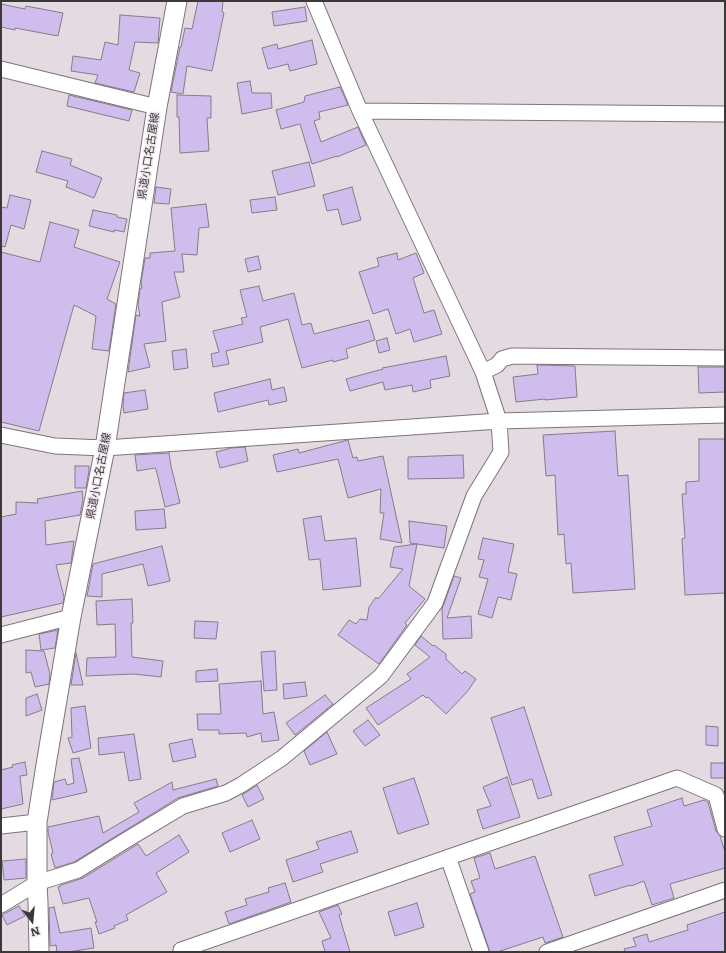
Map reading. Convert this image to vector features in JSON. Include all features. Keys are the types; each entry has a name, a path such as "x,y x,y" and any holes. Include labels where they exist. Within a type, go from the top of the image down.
{"main road":[{"name":"県道小口名古屋線","path":"39,952 37,883 38,822 46,765 71,617 105,448 157,107 177,1"}],"street":[{"path":"1,905 37,883 78,870 183,806 226,793 241,785 282,758 381,676 435,602 474,496 501,452 499,421 483,372 360,111 314,1"},
{"path":"1,69 157,107"},
{"path":"360,111 725,114"},
{"path":"483,372 497,365 502,359 512,356 725,358"},
{"path":"1,435 55,446 105,448 499,421 725,415"},
{"path":"1,635 71,617"},
{"path":"182,952 181,950 676,778 716,795 725,829"},
{"path":"1,826 38,822"},
{"path":"448,857 481,952"},
{"path":"547,952 725,890"}],"building":[{"path":"198,1 223,1 222,12 224,13 212,71 187,66 183,94 171,92 185,28 192,29"},
{"path":"1,4 25,9 26,6 63,13 58,36 1,27"},
{"path":"305,7 307,21 274,26 272,12"},
{"path":"120,15 160,18 158,43 135,42 129,70 140,73 134,92 95,83 98,75 71,71 73,56 101,60 105,42 118,45"},
{"path":"312,40 317,64 290,71 288,64 268,69 262,48 277,44 278,49"},
{"path":"250,81 252,93 271,93 272,108 242,114 237,83"},
{"path":"340,87 348,105 319,112 320,119 314,121 321,142 358,127 366,145 337,157 312,164 300,124 281,129 276,110 304,102 305,96"},
{"path":"69,95 132,110 129,121 67,106"},
{"path":"177,95 211,96 211,118 207,118 209,151 180,153"},
{"path":"42,151 72,159 70,165 102,178 94,198 66,187 68,181 36,172"},
{"path":"309,162 315,186 278,195 272,171"},
{"path":"156,187 171,189 169,204 154,203"},
{"path":"352,187 361,220 342,225 338,209 327,211 323,195"},
{"path":"10,195 31,200 24,229 11,225 5,247 1,246 1,207 7,208"},
{"path":"275,197 277,210 252,213 250,200"},
{"path":"206,204 209,227 199,228 197,255 182,254 184,272 174,272 180,297 162,302 166,341 144,344 150,367 128,372 136,315 140,316 138,305 140,289 142,288 141,283 145,258 150,258 150,253 175,251 171,208"},
{"path":"93,210 117,215 117,217 127,219 124,232 114,230 114,232 89,226"},
{"path":"50,222 79,230 74,247 120,262 107,299 116,304 109,351 92,349 96,316 74,305 39,431 1,422 1,252 40,262"},
{"path":"397,253 398,260 416,253 424,273 413,278 424,313 434,310 442,334 414,342 410,329 396,334 388,309 373,314 359,272 379,266 377,258"},
{"path":"258,256 261,269 248,272 245,259"},
{"path":"259,286 263,301 294,293 302,325 311,323 314,334 369,320 375,340 346,349 348,358 333,362 333,360 302,368 288,319 260,327 263,342 226,351 229,364 213,367 211,354 219,352 213,331 243,324 241,318 247,317 240,290"},
{"path":"387,338 390,350 379,353 376,341"},
{"path":"186,349 188,368 174,370 172,351"},
{"path":"446,356 450,376 430,380 431,388 413,392 412,385 385,390 383,382 350,391 346,379 383,369 382,368"},
{"path":"537,365 575,366 577,397 516,402 513,377 538,374"},
{"path":"698,367 725,367 725,392 699,393"},
{"path":"270,379 272,390 284,387 287,401 269,405 268,400 218,412 214,393"},
{"path":"145,390 148,409 124,413 124,393"},
{"path":"615,431 618,476 628,475 635,589 573,593 571,563 566,564 564,534 558,535 555,475 546,476 543,435"},
{"path":"699,439 725,439 725,593 685,595 682,539 685,538 682,494 686,494 686,482 699,481"},
{"path":"348,440 353,458 357,457 358,461 383,456 402,543 380,539 384,513 380,513 381,489 348,498 338,459 277,472 273,455 298,449 299,453"},
{"path":"245,447 248,461 220,468 216,452 231,448"},
{"path":"169,453 180,503 165,507 156,469 137,471 135,455"},
{"path":"463,455 464,478 408,479 408,457"},
{"path":"75,466 89,466 86,488 75,488"},
{"path":"82,491 83,499 80,515 45,521 46,545 74,541 71,563 56,565 64,597 63,603 1,617 1,517 16,514 16,502 38,503 37,499"},
{"path":"164,509 166,528 136,530 135,511"},
{"path":"321,516 325,541 356,538 361,586 323,590 320,559 309,560 303,519"},
{"path":"409,521 447,526 444,548 410,543"},
{"path":"483,538 514,544 508,572 517,574 511,600 498,597 492,618 478,614 488,579 479,577 484,560 478,559"},
{"path":"417,544 409,586 425,599 405,623 407,625 379,664 338,635 349,620 356,624 360,619 367,620 369,607 376,597 378,599 403,569 390,567 394,547"},
{"path":"162,546 170,581 148,586 143,564 102,574 102,597 87,596 93,564"},
{"path":"454,576 461,578 447,618 471,616 472,638 443,639 442,609"},
{"path":"132,599 132,657 163,661 161,677 134,674 86,676 87,658 116,657 115,624 97,625 96,601"},
{"path":"195,621 218,622 216,639 194,638"},
{"path":"58,630 55,648 41,650 39,634"},
{"path":"421,636 446,654 446,659 462,674 465,671 476,679 467,692 446,714 428,697 426,698 423,695 378,725 366,708 411,679 407,674 430,657 415,645"},
{"path":"26,650 44,651 50,674 49,684 35,687 31,672 26,673"},
{"path":"275,651 277,690 264,691 261,652"},
{"path":"76,653 83,685 71,685"},
{"path":"217,669 218,681 196,682 196,671"},
{"path":"261,681 263,714 274,712 279,740 262,742 261,733 247,737 246,733 219,734 219,730 198,730 197,714 221,714 219,684"},
{"path":"305,682 307,696 284,699 283,684"},
{"path":"37,694 42,710 26,716 26,698"},
{"path":"325,695 333,704 295,735 286,723"},
{"path":"85,706 91,748 73,753 68,738 72,737 71,708"},
{"path":"524,707 552,795 538,799 532,779 512,785 491,718"},
{"path":"368,720 380,735 365,746 353,731"},
{"path":"706,726 718,727 718,746 706,745"},
{"path":"327,732 337,754 310,765 304,751"},
{"path":"134,734 141,779 129,781 124,752 99,755 98,738"},
{"path":"192,739 196,757 173,762 169,744"},
{"path":"79,758 87,792 52,800 54,782 65,779 67,785 74,783 71,759"},
{"path":"25,762 27,775 20,776 23,804 1,809 1,770 13,767 12,765"},
{"path":"711,763 725,763 725,778 711,778"},
{"path":"507,777 520,817 483,829 477,810 491,806 483,787"},
{"path":"414,778 429,824 398,834 383,788"},
{"path":"216,779 218,786 178,798 74,862 55,868 51,854 53,853 48,827 99,816 103,833 139,812 134,803 172,782 173,790"},
{"path":"257,785 264,799 248,807 242,795"},
{"path":"682,798 684,806 704,800 708,802 716,831 720,836 725,852 725,868 670,884 674,898 652,905 644,881 595,896 589,875 623,865 614,837 652,826 647,810"},
{"path":"252,820 260,839 230,852 222,833"},
{"path":"351,831 358,852 320,864 323,872 293,882 286,860 319,849 316,842"},
{"path":"179,835 189,852 156,873 167,892 126,915 128,920 114,926 115,928 99,934 95,922 97,922 89,898 63,904 58,887 61,885 83,878 138,844 146,856"},
{"path":"490,853 495,869 535,856 563,937 545,943 543,937 497,952 490,952 470,894 475,892 471,881 480,878 474,858"},
{"path":"26,859 26,878 4,880 2,861"},
{"path":"285,883 291,902 229,924 225,912 247,905 245,899 269,892 268,888"},
{"path":"417,903 424,927 395,936 388,912"},
{"path":"338,905 342,914 339,915 350,952 325,952 322,941 331,938 319,912"},
{"path":"19,906 25,916 7,925 2,915"},
{"path":"54,907 60,933 91,928 94,948 57,952 56,945 50,946 49,908"},
{"path":"725,912 725,952 625,952 624,949 636,946 633,938 647,934 649,942 688,930 687,925"}]}
